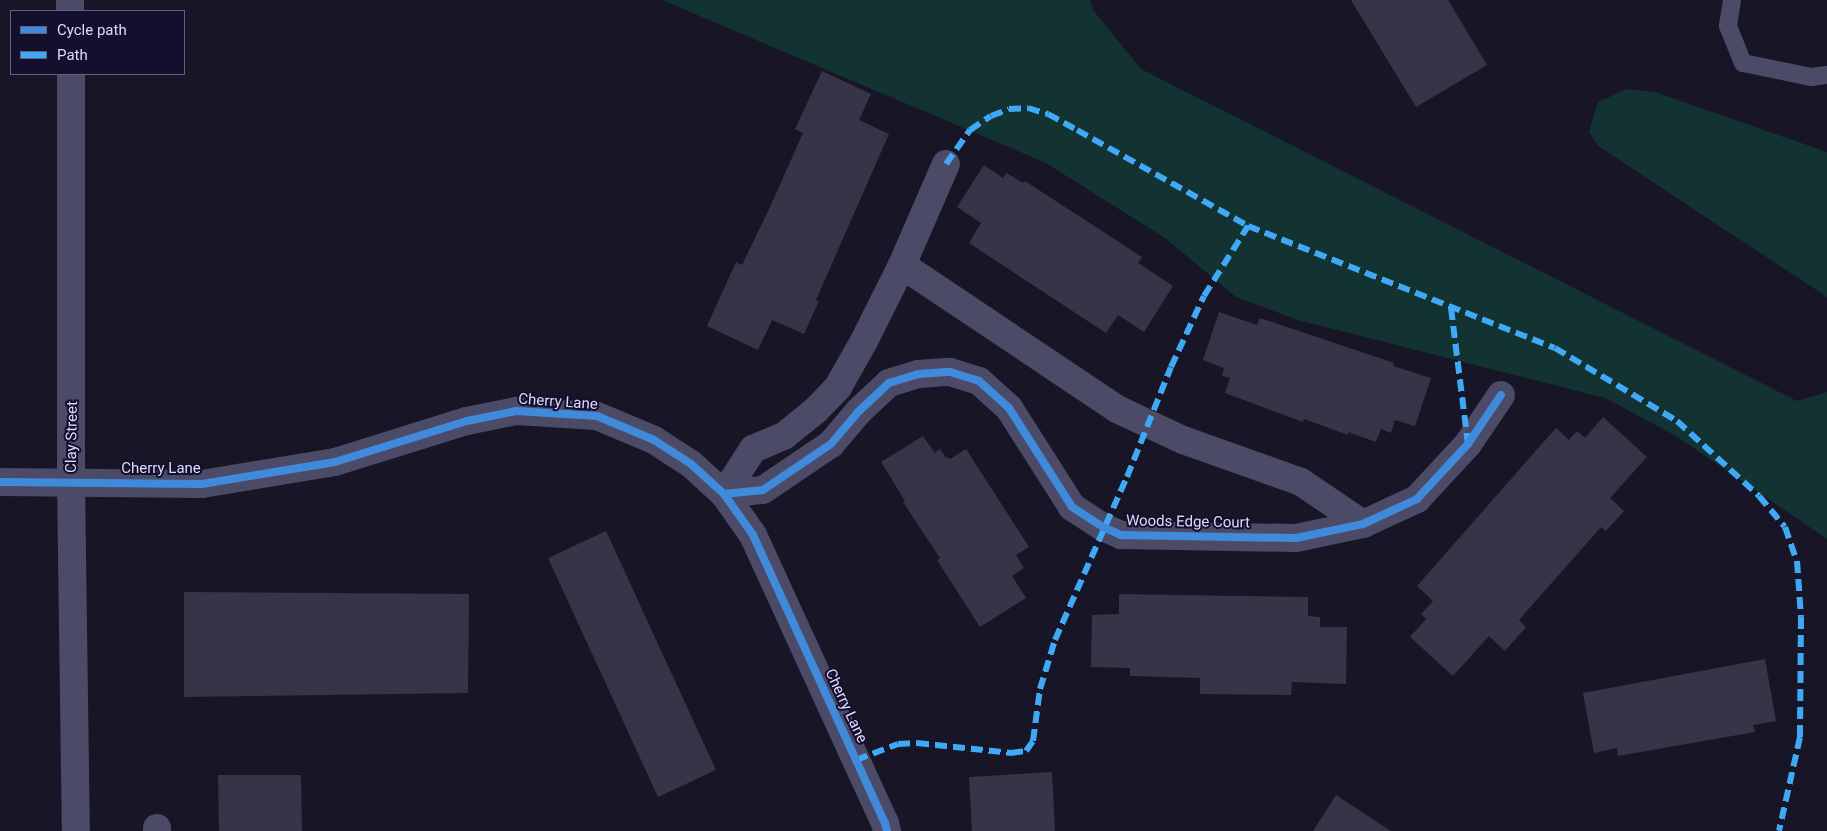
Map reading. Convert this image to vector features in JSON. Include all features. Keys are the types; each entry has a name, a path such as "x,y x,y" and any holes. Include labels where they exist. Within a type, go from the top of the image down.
{"street":[{"name":"Clay Street","path":"70,75 71,482 76,831"},
{"path":"724,494 753,449 784,436 816,410 838,386 864,341 902,265 946,164"},
{"path":"902,265 1116,408 1183,440 1301,482 1363,524"},
{"name":"Woods Edge Court","path":"724,494 763,490 831,444 859,410 889,383 918,374 950,372 979,381 1010,408 1072,507 1103,527 1121,535 1296,538 1363,524 1417,499 1468,444 1501,395"},
{"name":"Cherry Lane","path":"0,482 202,484 335,462 467,421 516,411 597,416 654,440 692,464 724,494 753,535 887,831"}],"lane":[{"path":"1732,0 1728,26 1743,63 1811,77 1827,75"}],"green space":[{"path":"662,0 1090,0 1093,10 1141,69 1797,401 1827,392 1827,539 1676,436 1605,398 1298,320 1236,297 1165,238 1046,163"},
{"path":"1627,89 1655,92 1827,152 1827,297 1598,146 1589,132 1598,102"}],"building":[{"path":"1351,0 1448,0 1487,65 1416,107"},
{"path":"822,71 871,94 859,120 889,134 816,300 819,301 804,334 772,320 758,350 707,326 736,262 742,265 770,207 803,133 795,129"},
{"path":"984,165 1003,178 1006,173 1023,183 1025,181 1142,257 1138,263 1173,286 1144,332 1118,315 1106,333 969,243 981,223 957,207"},
{"path":"1219,312 1257,325 1260,318 1394,363 1393,366 1431,378 1415,426 1395,420 1391,433 1381,429 1376,442 1348,432 1348,435 1304,419 1303,422 1225,393 1230,378 1222,376 1224,368 1203,360"},
{"path":"1603,417 1647,457 1610,498 1624,511 1606,531 1601,527 1519,620 1526,627 1505,651 1489,636 1453,676 1410,637 1426,619 1421,614 1433,601 1417,586 1556,428 1569,440 1577,431 1585,438"},
{"path":"923,436 935,453 940,449 946,458 950,459 966,449 1029,547 1016,555 1024,568 1012,576 1026,598 980,627 937,560 940,558 903,502 905,501 881,462"},
{"path":"606,531 716,770 658,797 548,558"},
{"path":"184,592 469,594 468,693 184,697"},
{"path":"1119,594 1308,597 1308,616 1320,617 1320,627 1347,627 1346,684 1292,682 1291,695 1200,694 1200,678 1130,676 1130,668 1091,667 1092,615 1119,614"},
{"path":"1765,659 1776,721 1753,725 1755,732 1618,756 1617,748 1594,753 1583,693"},
{"path":"1052,772 1055,831 972,831 969,777"},
{"path":"218,775 301,775 302,831 219,831"},
{"path":"1336,795 1391,831 1313,831"}],"marked path":[{"path":"946,164 970,130 991,116 1009,109 1028,108 1048,114 1248,226"},
{"path":"856,760 898,744 917,743 1011,753 1026,751 1033,741 1040,689 1055,640 1127,477 1171,367 1204,296 1248,226 1555,348 1677,421 1759,496 1785,527 1797,561 1801,617 1800,737 1779,831"},
{"path":"1451,308 1468,444"}],"cycle path":[{"path":"724,494 763,490 831,444 859,411 889,383 918,374 950,372 979,381 1009,408 1072,507 1103,527 1121,535 1296,538 1363,524 1417,499 1468,444 1501,395"},
{"path":"0,482 202,484 335,462 467,421 516,411 597,416 654,440 691,464 724,494 753,535 887,831"}]}
